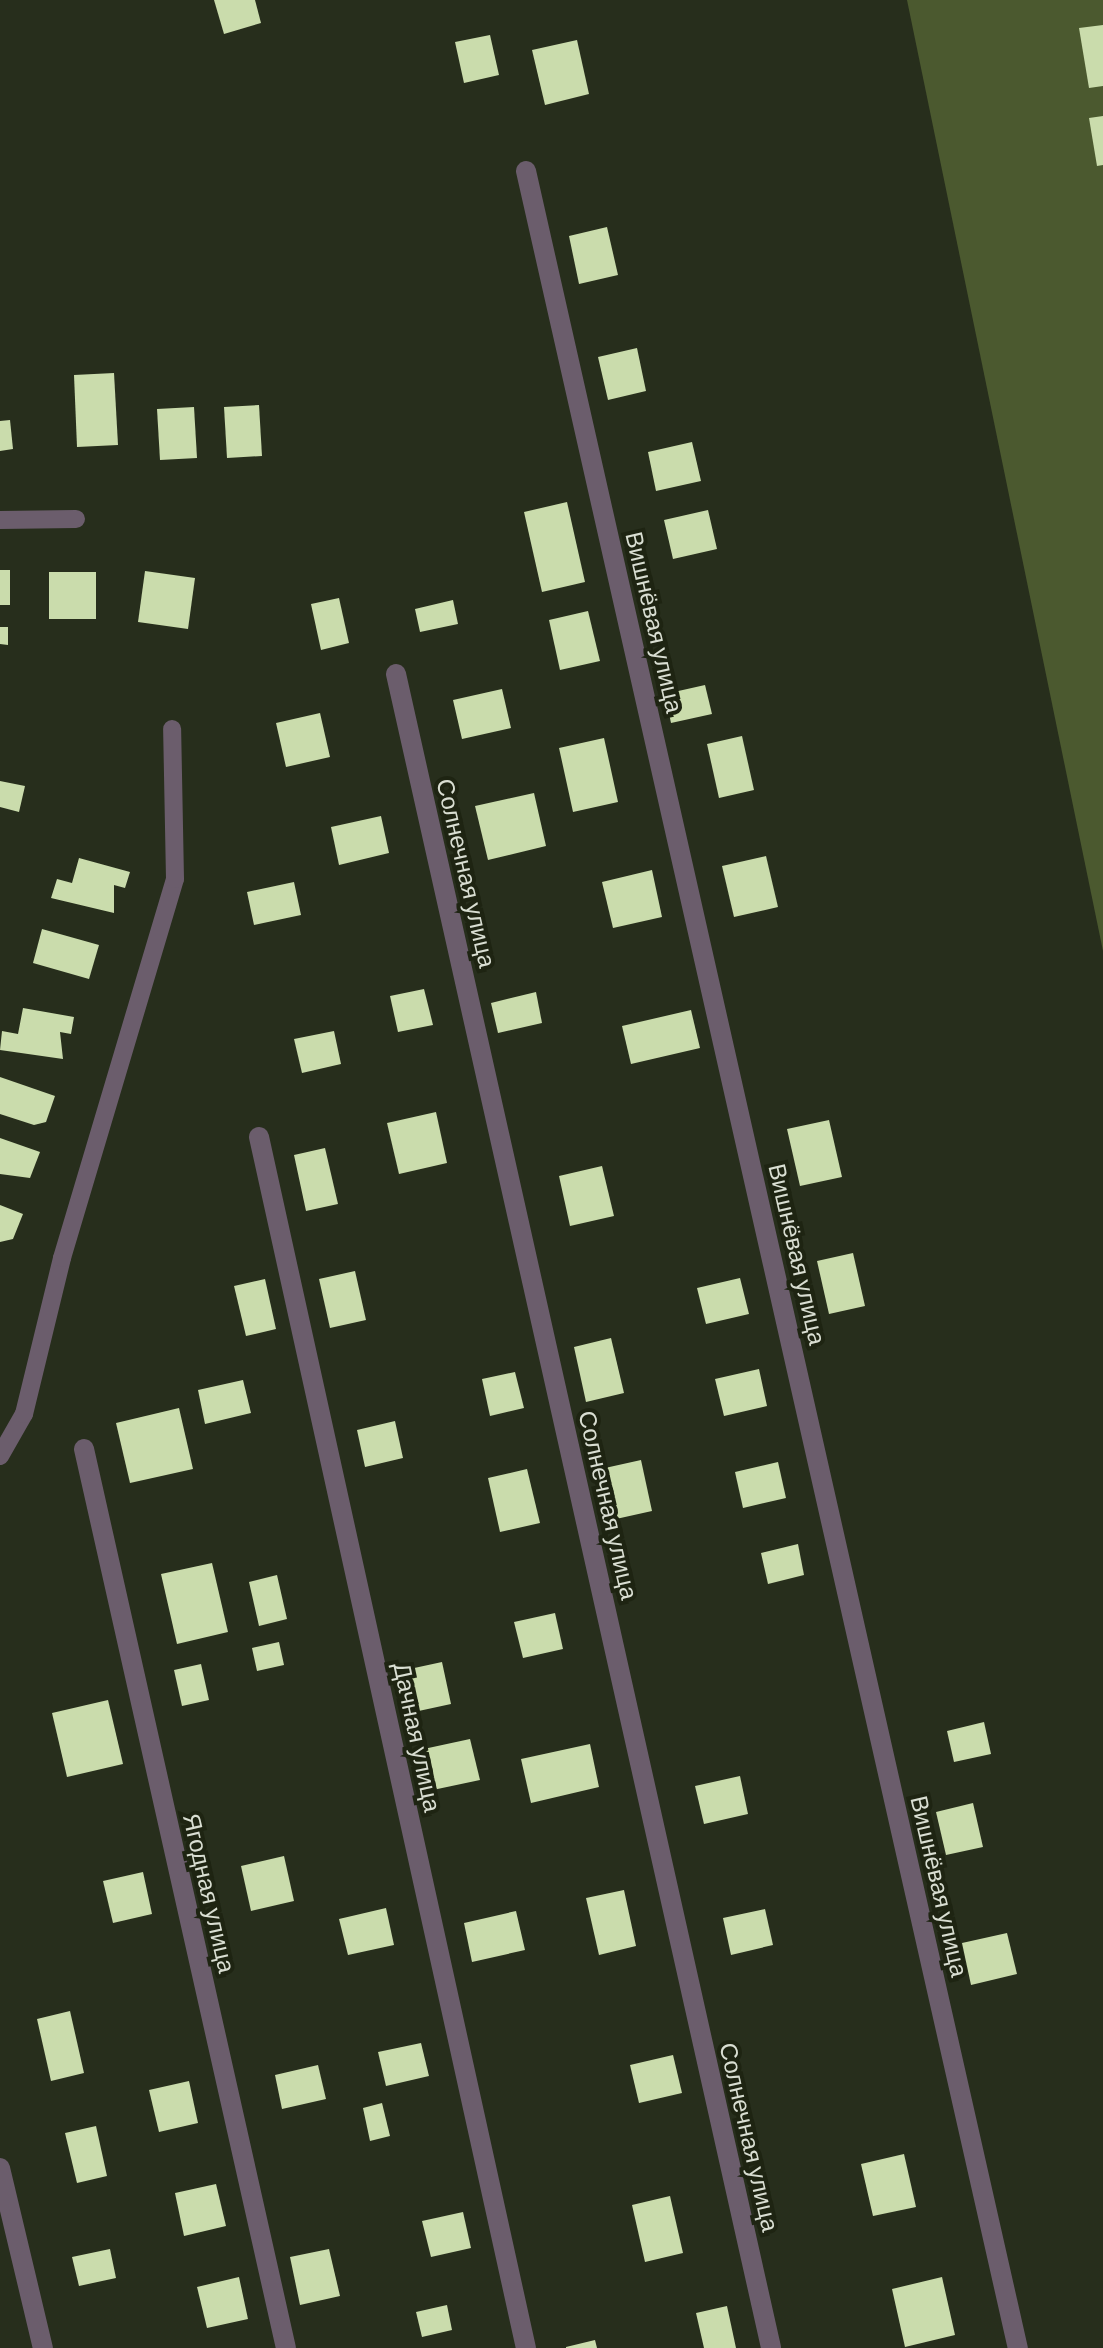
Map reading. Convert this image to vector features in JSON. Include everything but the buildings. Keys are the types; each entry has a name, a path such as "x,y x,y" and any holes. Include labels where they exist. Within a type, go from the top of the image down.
{"street":[{"name":"Вишнёвая улица","path":"526,171 1018,2348"},
{"name":"Солнечная улица","path":"396,674 771,2348"},
{"name":"Дачная улица","path":"259,1137 526,2348"},
{"name":"Ягодная улица","path":"84,1449 286,2348"},
{"path":"0,2168 43,2348"}],"lane":[{"path":"0,520 76,519"},
{"path":"0,1456 24,1414 62,1258 175,879 172,729"}],"green space":[{"path":"907,0 1103,0 1103,951"}]}
